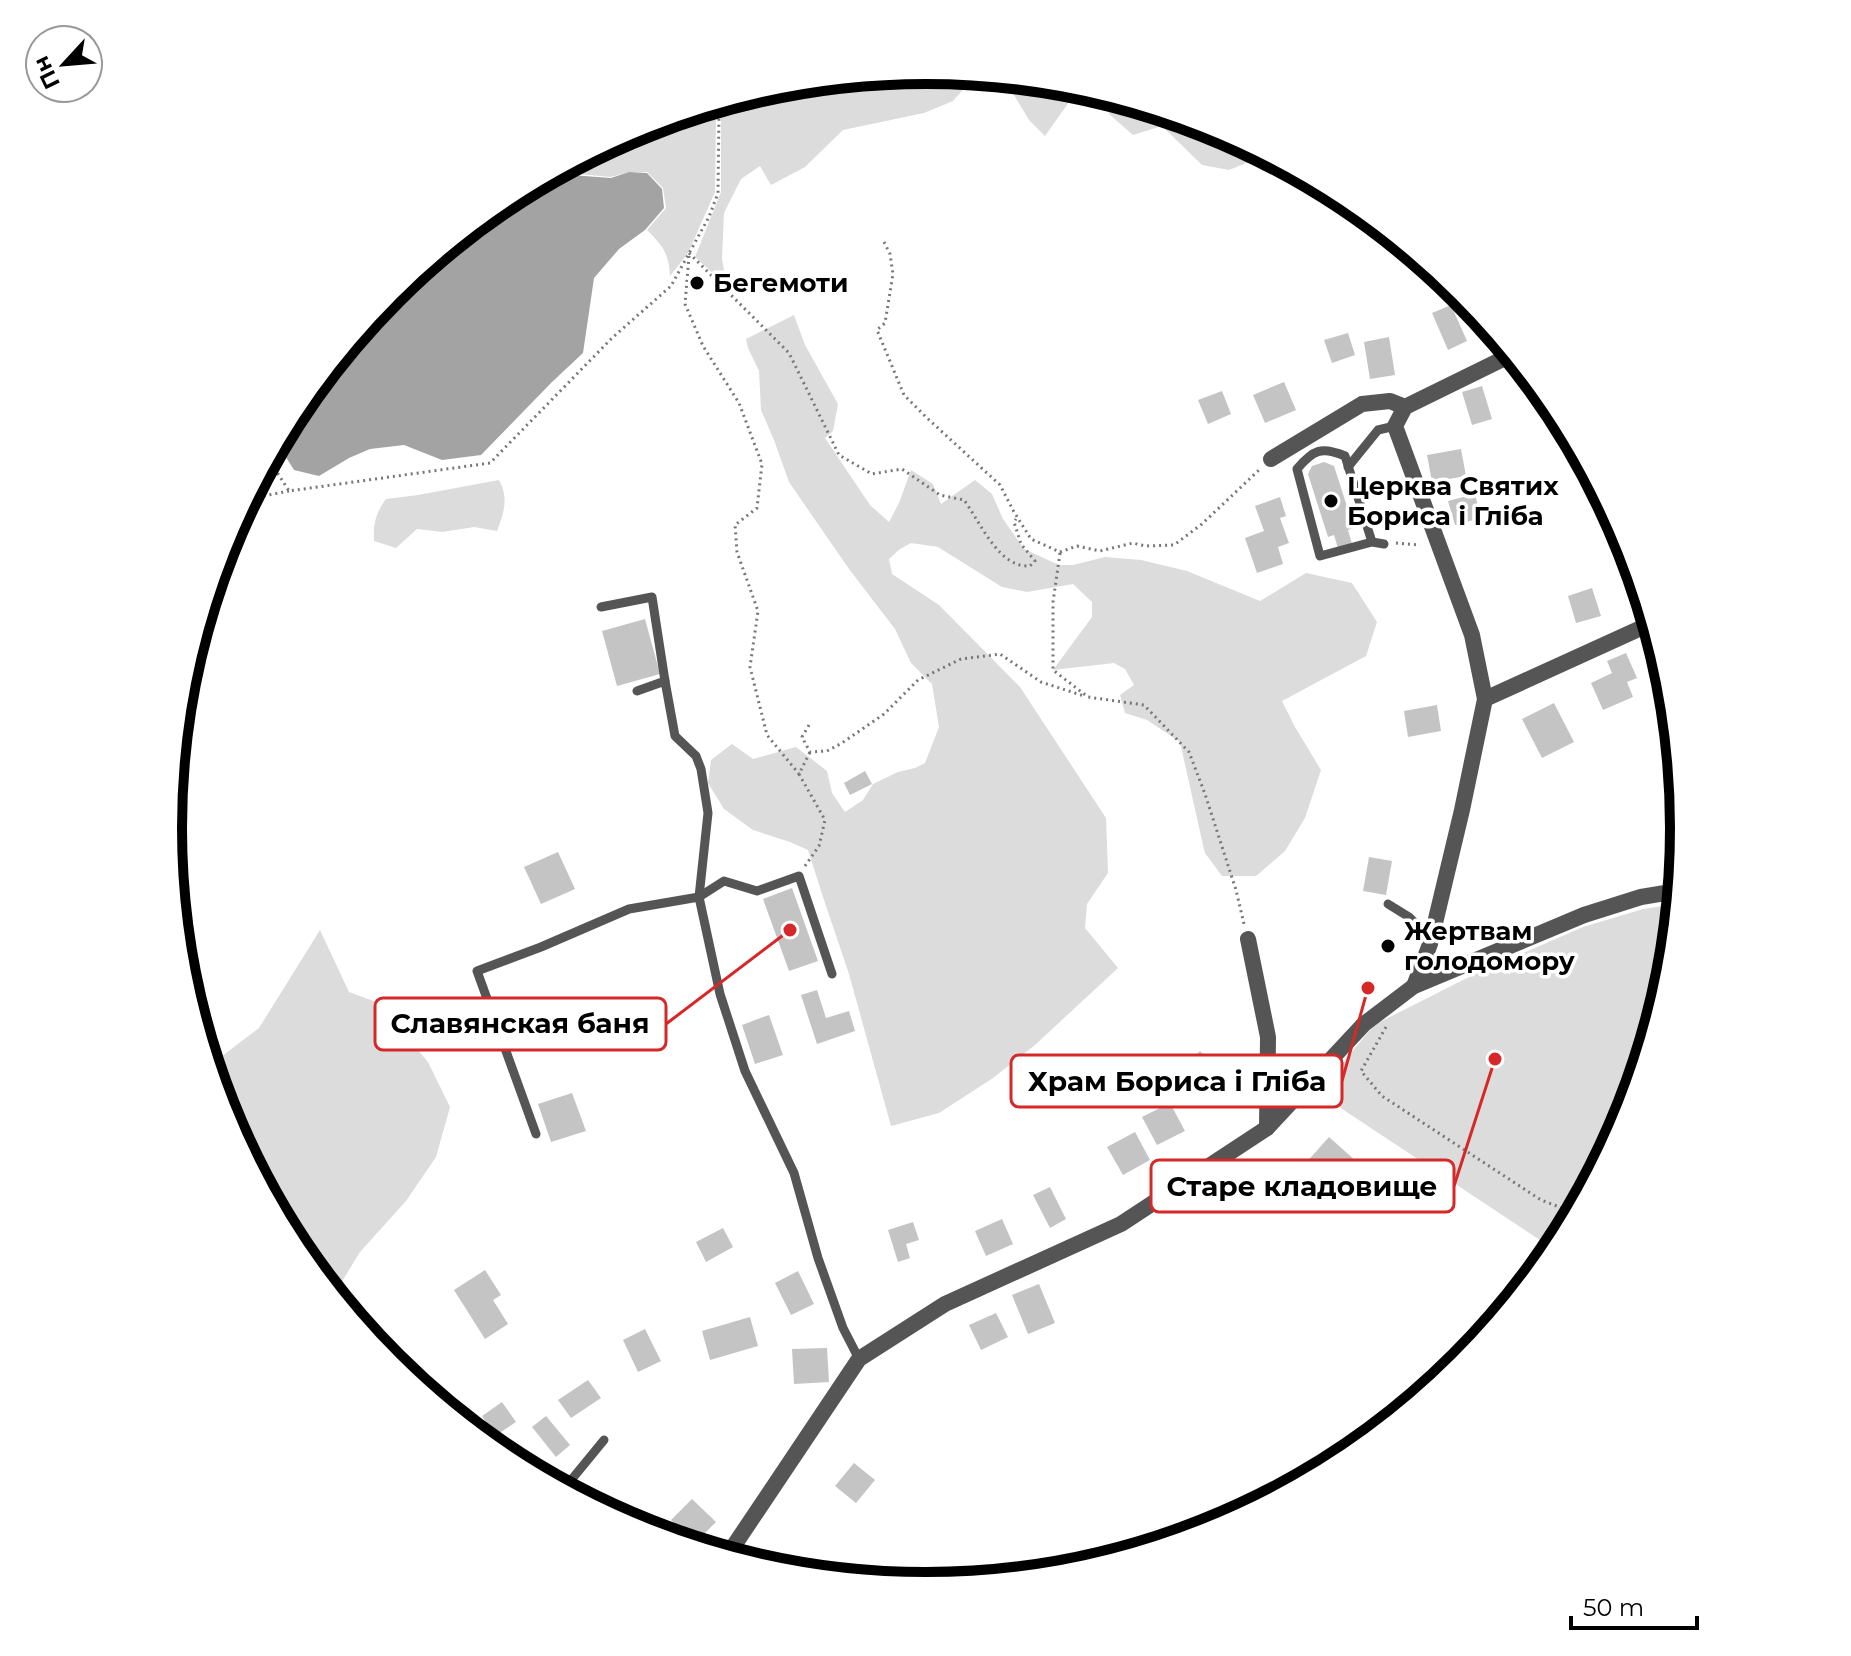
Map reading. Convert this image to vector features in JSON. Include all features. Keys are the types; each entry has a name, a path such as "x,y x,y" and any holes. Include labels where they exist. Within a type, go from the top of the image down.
{"street":[{"path":"1414,986 1431,939 1485,699 1472,635 1395,426 1405,407 1503,359"},
{"path":"1271,459 1362,404 1390,401 1405,407"},
{"path":"1485,699 1642,628"},
{"path":"733,1547 859,1359 945,1304 1121,1224 1267,1128 1364,1024 1414,986 1584,915 1641,897 1666,893"},
{"path":"1248,939 1268,1037 1267,1128"}],"lane":[{"path":"1348,467 1378,430 1395,426"},
{"path":"1372,542 1345,456 1329,449 1310,454 1297,469 1320,556 1372,542 1384,544"},
{"path":"601,607 652,597 675,736 696,756 701,769 708,813 699,897 720,994 745,1071 794,1173 818,1258 843,1328 859,1359"},
{"path":"637,691 665,681"},
{"path":"536,1134 477,971 629,909 699,897 724,881 757,891 799,876 832,974"},
{"path":"1388,904 1409,917 1431,939"},
{"path":"573,1482 572,1479 604,1440"}],"path":[{"path":"259,497 490,463 612,338 671,286 709,217 718,193 719,113"},
{"path":"884,242 890,254 893,274 885,323 877,330 904,395 1000,485 1031,539 1060,552 1077,546 1100,551 1133,543 1145,546 1174,545 1202,524 1271,459"},
{"path":"689,253 789,353 839,455 872,474 902,469 940,495 964,500 991,545 1015,564 1030,566 1035,561 1021,544 1014,522 1017,517"},
{"path":"689,253 685,304 703,346 739,403 762,464 757,508 735,525 737,552 758,611 750,667 767,735 799,774 825,820 819,846 799,876"},
{"path":"274,468 289,491"},
{"path":"1060,552 1053,602 1053,670 1088,697"},
{"path":"810,752 827,751 842,743 884,714 918,680 961,659 1000,654 1041,682 1088,697 1144,705 1189,752 1236,890 1248,939"},
{"path":"809,725 802,737 810,752"},
{"path":"799,774 810,752"},
{"path":"1387,1007 1386,1030 1361,1071 1382,1096 1541,1200 1564,1209"}],"shaded area":[{"path":"926,84 967,86 953,101 924,113 843,130 805,167 771,185 760,166 741,179 724,213 722,259 727,286 695,257 721,192 721,113 828,90"},
{"path":"1010,89 1072,98 1045,136 1029,120"},
{"path":"1108,107 1165,123 1253,160 1229,170 1202,165 1162,126 1133,135 1109,114"},
{"path":"716,114 715,192 688,253 670,276 664,250 647,230 666,208 663,188 647,172 629,172 611,177 573,173 641,141"},
{"path":"629,172 647,173 662,189 664,208 645,230 619,249 594,278 583,353 481,455 442,460 404,445 370,449 319,476 294,470 283,453 335,375 399,302 473,238 512,209 554,184 570,175 611,178"},
{"path":"794,315 805,345 838,404 833,431 825,438 870,505 889,522 911,470 933,484 941,504 975,480 992,494 1003,519 1024,549 1059,565 1105,557 1141,560 1187,571 1260,601 1306,573 1352,583 1377,622 1366,656 1282,701 1321,770 1305,818 1285,851 1256,876 1222,876 1205,853 1180,742 1147,720 1125,713 1120,695 1134,685 1125,669 1114,663 1053,670 1092,617 1092,602 1073,584 1027,592 1002,587 938,547 911,543 889,559 892,574 939,605 1020,687 1106,818 1108,873 1087,904 1085,928 1118,968 1035,1045 993,1078 939,1113 891,1126 849,974 808,850 753,830 724,809 708,783 711,760 732,744 753,759 796,747 827,771 832,793 845,812 863,800 873,784 925,763 939,727 932,684 911,663 895,629 789,482 761,410 759,371 746,339"},
{"path":"499,480 504,493 504,506 497,531 474,527 442,532 417,529 396,548 374,541 376,518 386,499"},
{"path":"1665,906 1644,1021 1613,1113 1593,1157 1543,1242 1318,1093 1374,1025 1475,974 1583,927"},
{"path":"320,930 349,992 379,1003 428,1062 450,1107 436,1157 406,1201 360,1252 339,1286 281,1200 238,1113 221,1067 218,1059 259,1028"}],"building":[{"path":"1451,305 1467,341 1448,350 1432,313"},
{"path":"1348,333 1355,355 1332,363 1324,340"},
{"path":"1389,337 1395,375 1370,379 1364,342"},
{"path":"1284,382 1296,410 1265,423 1253,395"},
{"path":"1482,386 1492,419 1472,425 1462,392"},
{"path":"1222,391 1231,414 1208,424 1198,400"},
{"path":"1461,449 1466,476 1432,482 1427,455"},
{"name":"Церква Святих Бориса і Гліба","path":"1324,462 1334,466 1354,528 1348,530 1352,544 1338,548 1334,535 1328,537 1308,474 1312,466"},
{"path":"1475,494 1481,518 1455,525 1448,501"},
{"path":"1280,497 1286,516 1280,518 1289,543 1278,547 1283,564 1257,573 1245,538 1264,531 1255,506"},
{"path":"1592,588 1601,616 1576,623 1568,596"},
{"path":"645,619 660,674 617,686 602,631"},
{"path":"1626,653 1637,678 1627,682 1633,697 1603,710 1591,683 1612,673 1607,661"},
{"path":"1554,703 1574,742 1542,758 1522,719"},
{"path":"1437,705 1441,731 1408,737 1404,711"},
{"path":"865,771 872,784 850,795 844,783"},
{"path":"558,852 575,889 541,904 524,867"},
{"path":"1369,857 1392,861 1386,895 1363,891"},
{"path":"792,888 818,961 789,971 763,899"},
{"path":"817,990 826,1018 849,1011 855,1031 817,1044 801,995"},
{"path":"769,1015 783,1055 755,1064 742,1025"},
{"path":"1200,1051 1234,1086 1212,1107 1179,1072"},
{"path":"572,1093 586,1131 551,1142 538,1104"},
{"path":"1170,1103 1185,1131 1157,1145 1142,1117"},
{"path":"1135,1132 1150,1160 1123,1175 1107,1147"},
{"path":"1329,1137 1357,1162 1333,1189 1305,1164"},
{"path":"1050,1187 1066,1219 1050,1228 1033,1195"},
{"path":"1002,1219 1013,1244 986,1256 975,1231"},
{"path":"913,1222 919,1240 906,1244 910,1258 898,1262 888,1230"},
{"path":"723,1228 733,1247 706,1262 696,1242"},
{"path":"485,1270 501,1295 493,1300 508,1324 485,1339 454,1290"},
{"path":"798,1271 814,1304 791,1315 775,1283"},
{"path":"1039,1284 1055,1323 1028,1334 1012,1295"},
{"path":"996,1313 1008,1337 981,1350 969,1325"},
{"path":"750,1317 758,1346 710,1360 702,1331"},
{"path":"645,1329 661,1361 638,1372 623,1340"},
{"path":"827,1348 829,1382 794,1384 792,1349"},
{"path":"588,1380 601,1398 571,1418 558,1400"},
{"path":"502,1402 516,1422 496,1435 482,1416"},
{"path":"546,1416 570,1445 556,1457 532,1427"},
{"path":"854,1463 875,1480 856,1503 835,1486"},
{"path":"692,1499 716,1522 701,1537 684,1532 671,1520"}],"place":[{"name":"Бегемоти","path":"697,283"},
{"name":"Церква Святих Бориса і Гліба","path":"1331,501"},
{"name":"Славянская баня","path":"790,930"},
{"name":"Жертвам голодомору","path":"1388,946"},
{"name":"Храм Бориса і Гліба","path":"1368,988"},
{"name":"Старе кладовище","path":"1495,1059"}]}
